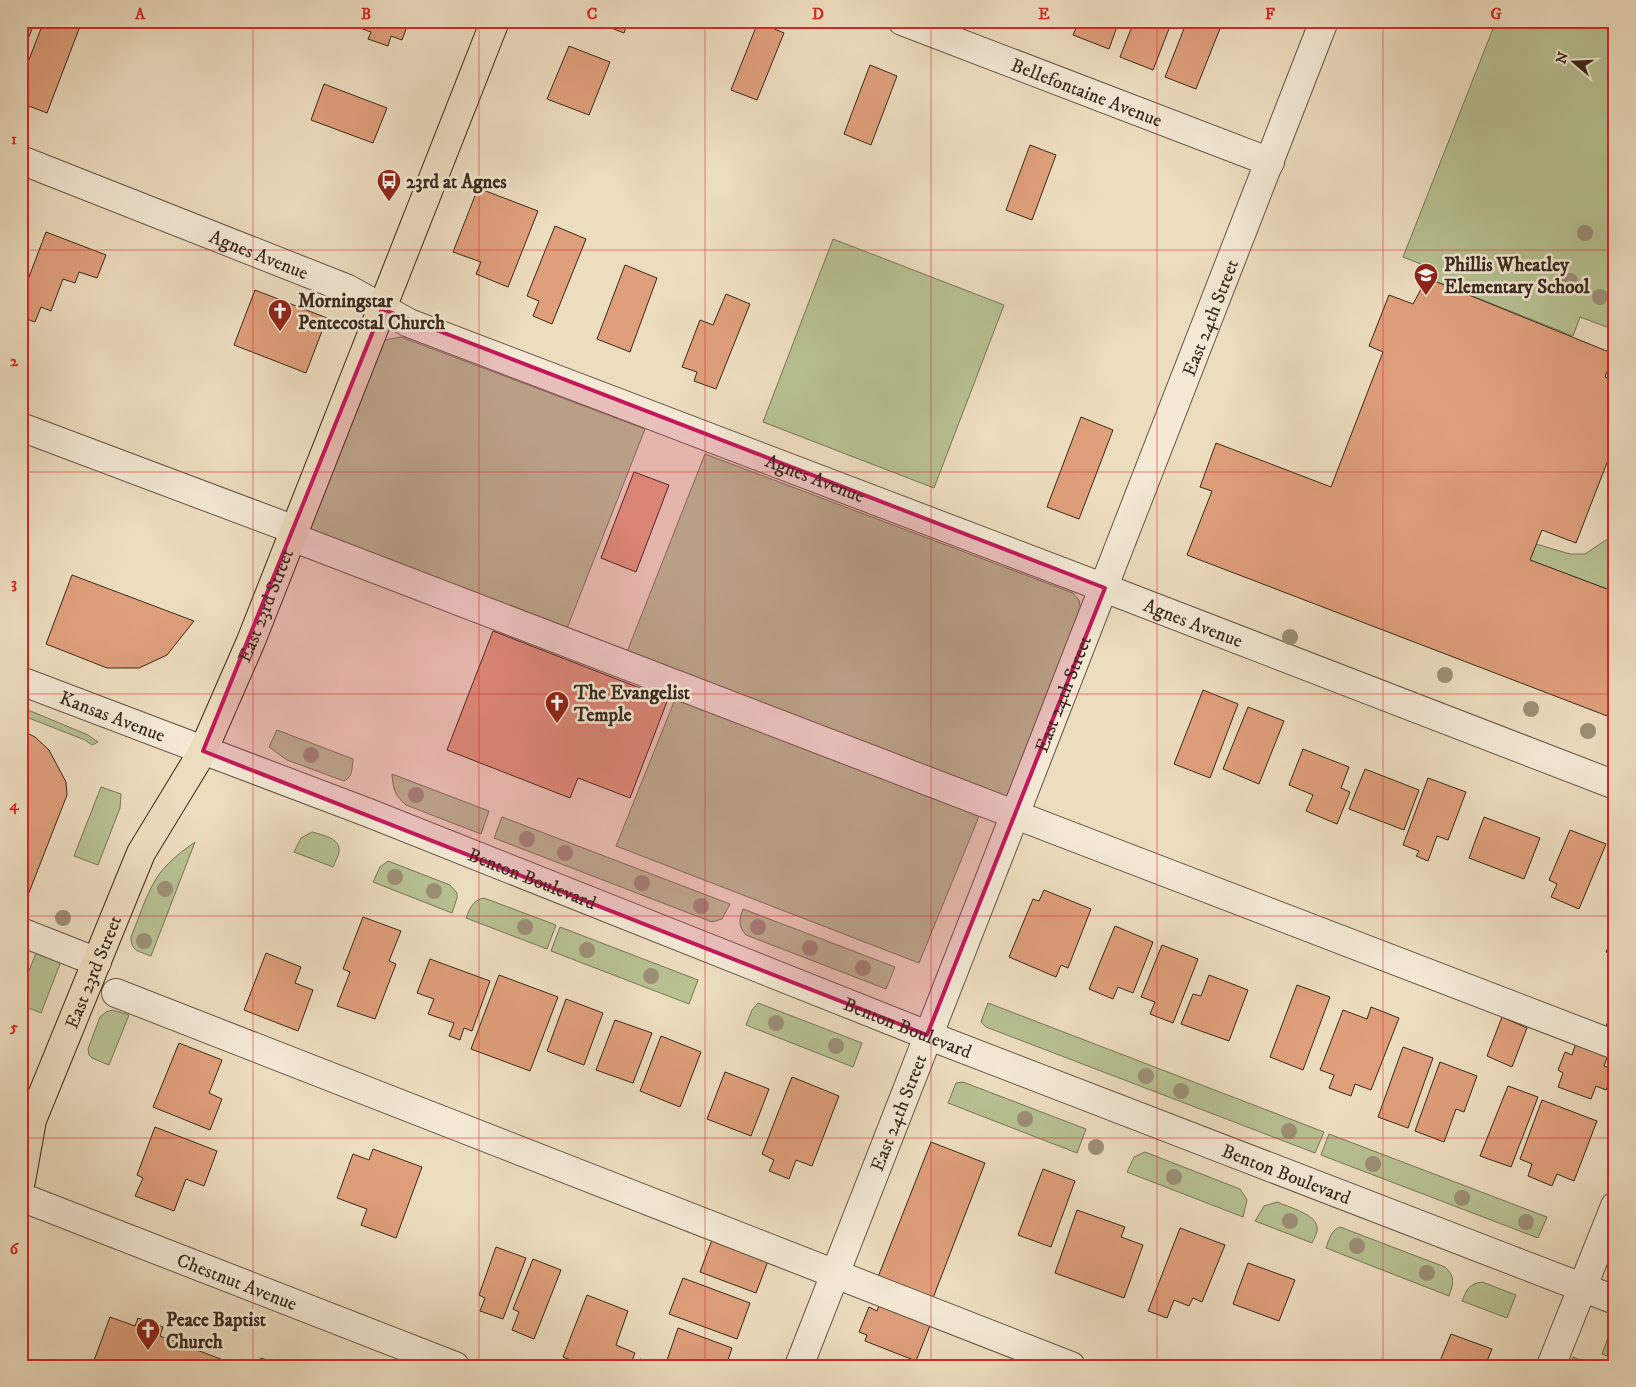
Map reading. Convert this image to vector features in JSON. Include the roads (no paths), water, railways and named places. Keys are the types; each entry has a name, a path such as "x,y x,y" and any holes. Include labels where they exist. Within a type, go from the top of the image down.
{"main road":[{"name":"East 23rd Street","path":"21,1181 32,1120 140,853 203,751 251,641 495,21"}],"street":[{"name":"Bellefontaine Avenue","path":"902,21 1270,162"},
{"name":"East 24th Street","path":"799,1366 927,1035 1105,588 1324,21"},
{"name":"Agnes Avenue","path":"21,160 348,290 409,323 1105,588 1615,786"},
{"path":"21,427 1015,814 1615,1045"},
{"name":"Kansas Avenue","path":"21,681 203,751"},
{"name":"Benton Boulevard","path":"203,751 387,821 927,1035 1615,1300"},
{"path":"21,932 97,962"},
{"path":"116,993 1071,1366"},
{"name":"Chestnut Avenue","path":"21,1197 455,1366"},
{"path":"1551,1366 1615,1206"}],"place":[{"name":"23rd at Agnes","path":"389,202"},
{"name":"Phillis Wheatley Elementary School","path":"1426,296"},
{"name":"Morningstar Pentecostal Church","path":"280,332"},
{"name":"The Evangelist Temple","path":"557,724"},
{"name":"Peace Baptist Church","path":"148,1351"}]}
